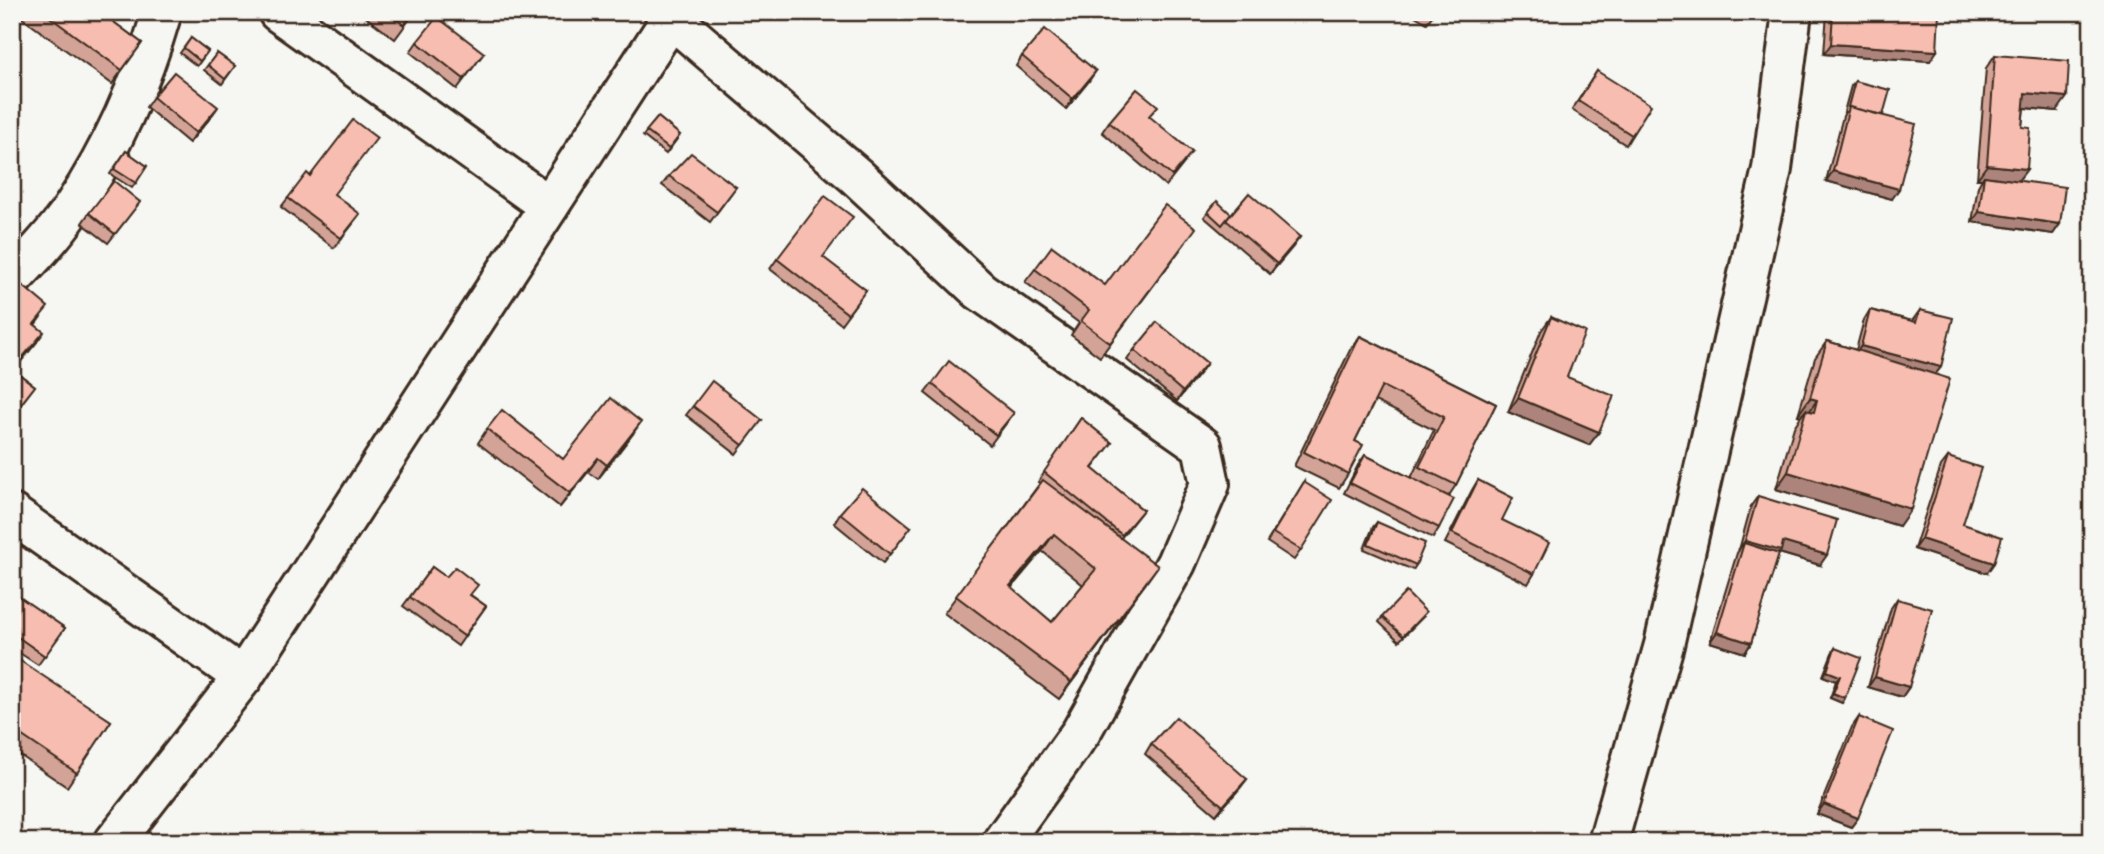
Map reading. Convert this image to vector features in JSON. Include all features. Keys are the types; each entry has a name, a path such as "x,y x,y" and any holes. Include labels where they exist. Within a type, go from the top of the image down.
{"street":[{"path":"12,279 71,210 106,152 150,54 162,12"},
{"path":"278,12 549,206"},
{"path":"1608,842 1664,645 1769,183 1792,12"},
{"path":"114,842 243,677 672,14 856,176 980,291 1202,446 1210,484 1176,563 1081,732 1002,842"},
{"path":"12,514 243,677"}],"building":[{"path":"43,12 100,12 142,43 122,70"},
{"path":"387,12 414,12 404,25"},
{"path":"1833,12 1939,13 1937,51 1831,44"},
{"path":"437,17 484,53 464,79 417,42"},
{"path":"1045,29 1096,71 1073,99 1022,56"},
{"path":"191,38 208,51 200,61 184,48"},
{"path":"217,53 235,66 225,79 208,65"},
{"path":"1995,55 2069,61 2067,97 2025,93 2022,127 2030,128 2027,169 1987,165"},
{"path":"1597,71 1651,105 1632,135 1578,101"},
{"path":"174,72 218,107 196,133 153,97"},
{"path":"1855,81 1890,90 1883,115 1848,107"},
{"path":"1137,89 1158,106 1149,116 1192,152 1172,176 1109,122"},
{"path":"1849,107 1916,124 1899,189 1833,171"},
{"path":"658,117 680,135 669,149 646,131"},
{"path":"353,120 377,138 334,194 360,214 341,238 288,198 307,173 310,176"},
{"path":"126,151 147,166 136,183 114,169"},
{"path":"691,153 736,187 717,212 669,176"},
{"path":"1984,176 2065,187 2060,224 1979,212"},
{"path":"114,181 140,202 115,234 89,213"},
{"path":"1249,193 1300,237 1277,264 1226,220"},
{"path":"825,196 853,217 823,257 866,290 848,314 777,259"},
{"path":"1217,201 1231,214 1222,225 1208,212"},
{"path":"1165,205 1196,228 1110,343 1081,321 1089,310 1035,269 1052,246 1105,285"},
{"path":"22,285 48,307 34,324 44,332 17,364 12,360 12,315 19,306 12,300 12,296"},
{"path":"1870,310 1916,322 1920,310 1953,318 1941,367 1861,346"},
{"path":"1551,317 1585,332 1567,377 1614,396 1599,432 1518,398"},
{"path":"1157,322 1207,363 1183,392 1134,350"},
{"path":"1360,336 1496,404 1456,485 1419,467 1444,417 1382,386 1355,441 1363,445 1348,474 1304,452"},
{"path":"1827,341 1950,379 1911,509 1788,472 1806,410 1814,412 1817,400 1810,398"},
{"path":"949,361 1014,413 996,435 932,384"},
{"path":"12,369 35,386 17,409 12,406"},
{"path":"712,381 762,420 743,445 693,406"},
{"path":"611,398 641,422 607,465 598,458 570,493 487,429 502,410 563,459"},
{"path":"1081,418 1112,443 1092,468 1143,510 1122,535 1044,472"},
{"path":"1365,455 1454,499 1439,528 1350,483"},
{"path":"1948,457 1981,468 1963,524 2002,537 1994,563 1921,539"},
{"path":"1043,480 1158,566 1071,682 956,596","holes":["1054,534 1096,569 1052,622 1010,586"]},
{"path":"1478,480 1513,498 1502,520 1549,543 1534,574 1452,533"},
{"path":"1304,482 1332,500 1301,550 1273,533"},
{"path":"862,488 911,527 890,554 840,513"},
{"path":"1758,496 1837,520 1827,555 1783,542 1781,551 1745,541"},
{"path":"1377,522 1425,543 1416,565 1368,544"},
{"path":"1744,543 1779,554 1751,643 1717,632"},
{"path":"432,567 446,577 455,567 478,585 470,595 486,606 464,636 410,597"},
{"path":"12,592 65,628 45,656 12,633"},
{"path":"1406,592 1426,612 1403,636 1382,617"},
{"path":"1897,599 1932,609 1909,687 1875,677"},
{"path":"1835,648 1861,658 1845,698 1833,693 1840,676 1827,671"},
{"path":"13,656 111,721 77,773 12,729"},
{"path":"1176,717 1247,779 1223,806 1151,744"},
{"path":"1859,717 1893,731 1858,818 1824,804"}]}
